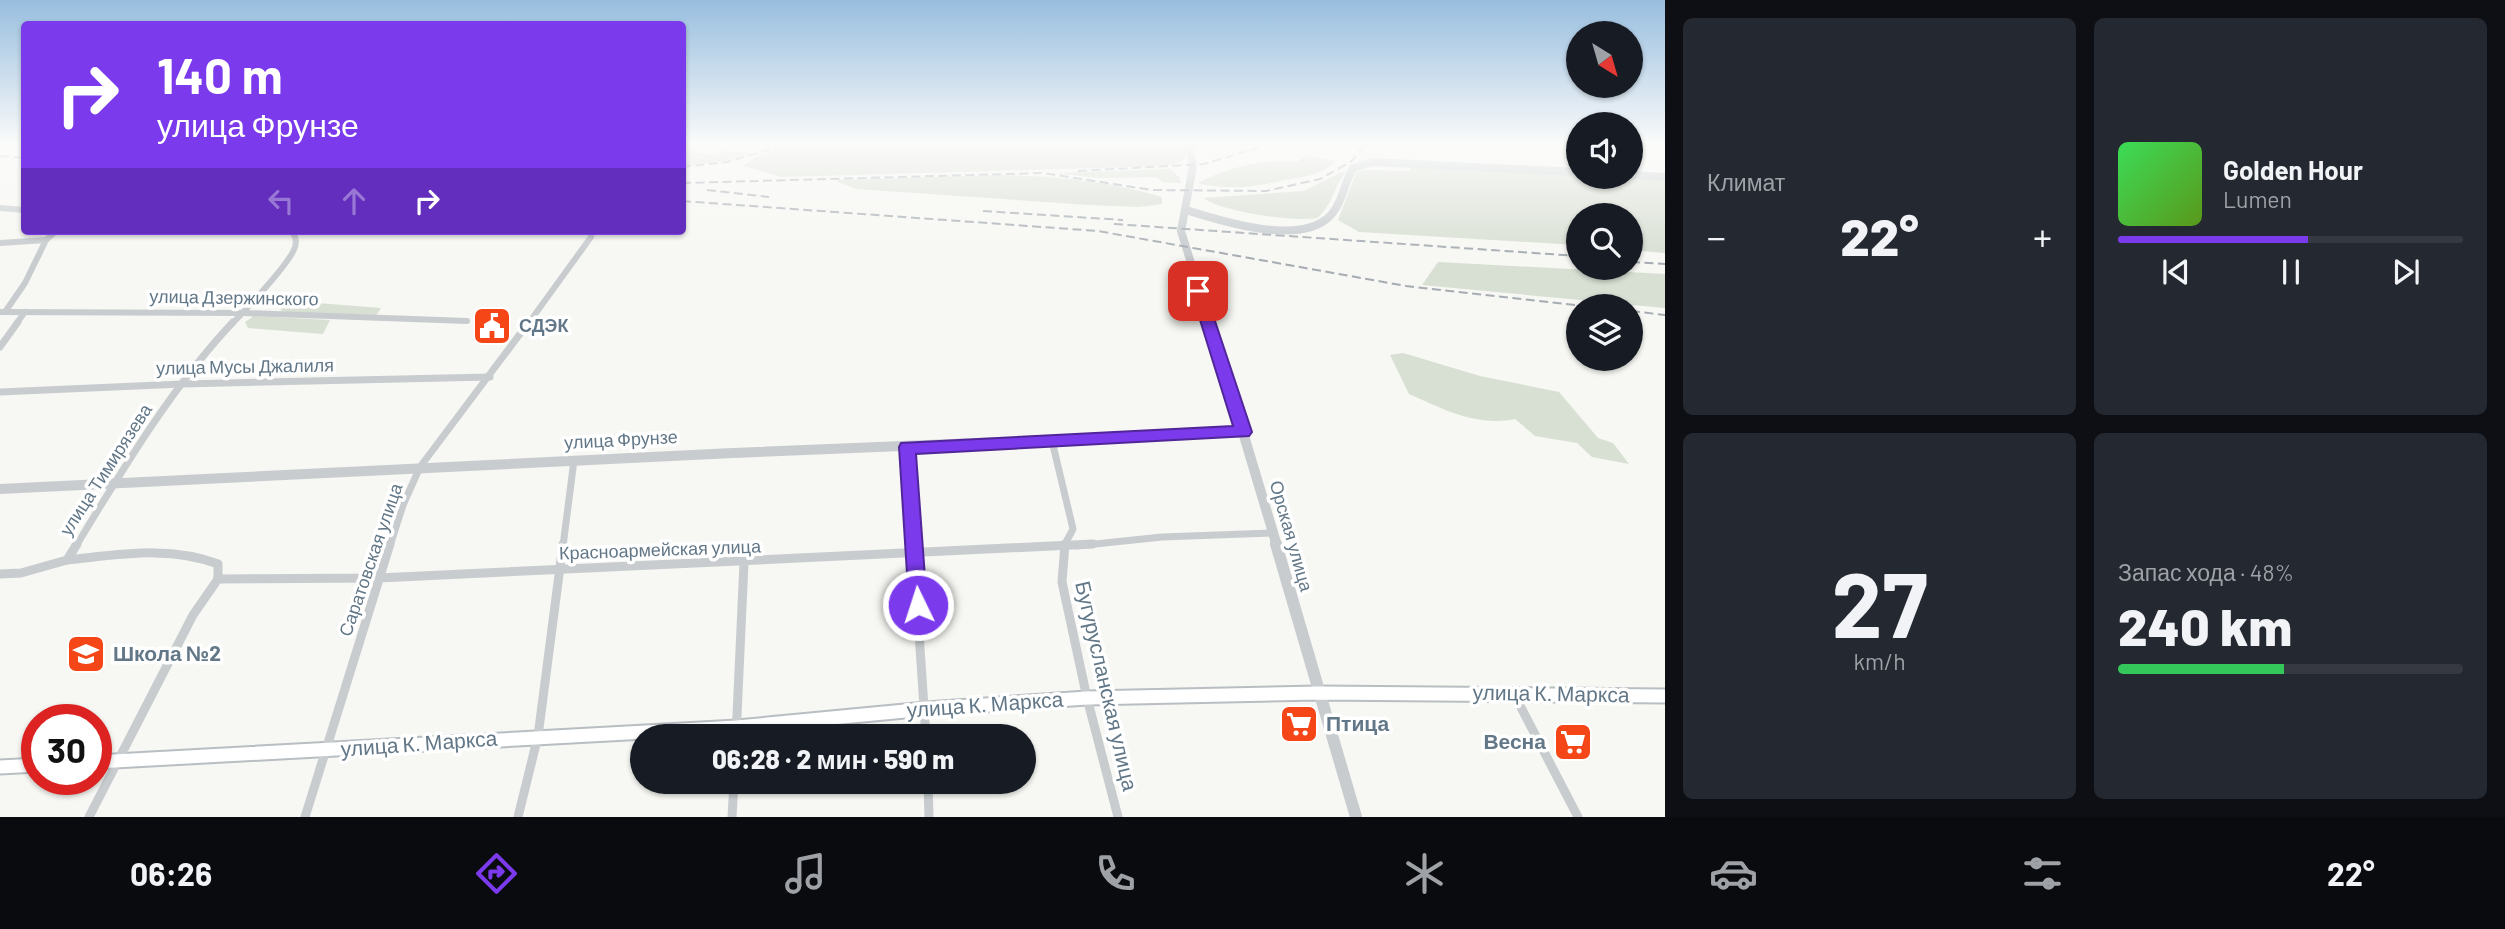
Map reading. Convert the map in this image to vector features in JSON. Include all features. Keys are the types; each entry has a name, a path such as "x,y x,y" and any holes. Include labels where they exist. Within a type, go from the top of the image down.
{"main road":[{"name":"улица К. Маркса","path":"802,724 926,709 1087,698 1318,693 1665,696"},
{"name":"улица К. Маркса","path":"112,761 538,736 630,734"},
{"path":"0,767 21,766"}],"street":[{"name":"Орская улица","path":"1191,181 1181,231 1307,645 1318,693 1356,817"},
{"path":"1186,210 1244,226 1311,228 1323,223 1331,215 1347,181"},
{"path":"0,208 21,210"},
{"path":"3,312 25,283 46,240 52,235"},
{"name":"улица Тимирязева","path":"0,574 21,573 67,560 114,483 182,384 211,346 244,313 295,248 295,235"},
{"name":"Саратовская улица","path":"305,817 379,578 404,505 421,467 591,237"},
{"path":"0,243 46,240"},
{"name":"улица Дзержинского","path":"3,312 244,313 467,321"},
{"path":"0,347 25,313"},
{"name":"улица Мусы Джалиля","path":"0,392 182,384 490,377"},
{"name":"улица Фрунзе","path":"0,489 421,467 1243,432"},
{"name":"Бугурусланская улица","path":"1052,441 1073,528 1063,547 1062,582 1087,698 1118,817"},
{"path":"907,447 926,724"},
{"path":"518,817 538,736 574,460"},
{"name":"Красноармейская улица","path":"218,579 379,578 744,563 1063,547 1162,537 1272,533"},
{"path":"67,560 150,553 201,556 218,564 218,579 193,615 89,817"},
{"path":"736,724 744,563"},
{"path":"1514,693 1578,817"},
{"path":"732,817 733,794"},
{"path":"928,794 929,817"}],"shaded area":[{"path":"1087,181 1162,197 1162,204 1139,207 1089,205 856,189 838,182"},
{"path":"1202,181 1280,181 1239,187 1198,183"},
{"path":"1323,181 1340,181 1330,202 1317,218 1292,219 1258,215 1226,208 1203,198 1303,191"},
{"path":"1353,181 1566,181 1566,189 1643,189 1643,181 1665,181 1665,253 1643,251 1643,203 1566,203 1566,244 1359,232 1338,220"},
{"path":"1438,262 1566,269 1566,280 1643,280 1643,273 1665,274 1665,308 1643,306 1643,294 1566,294 1566,299 1422,285"},
{"path":"292,301 381,308 376,315 288,313 280,310"},
{"path":"254,316 330,320 323,334 248,328 245,322"},
{"path":"1403,353 1480,376 1559,392 1598,438 1613,443 1629,464 1592,457 1577,443 1535,436 1515,419 1474,419 1447,411 1409,394 1390,355"}],"railway":[{"path":"686,183 750,181"},
{"path":"1095,181 1152,190 1266,191 1310,181"},
{"path":"707,190 769,197"},
{"path":"686,201 1098,231 1406,286 1566,304"},
{"path":"983,211 1123,220"},
{"path":"1114,224 1566,255"},
{"path":"1643,263 1665,264"},
{"path":"1643,312 1665,315"}],"place":[{"name":"СДЭК","path":"492,326"},
{"name":"Школа №2","path":"86,654"},
{"name":"Птица","path":"1299,724"},
{"name":"Весна","path":"1573,742"}],"route":[{"path":"918,605 907,447 1243,432 1198,291"}]}
